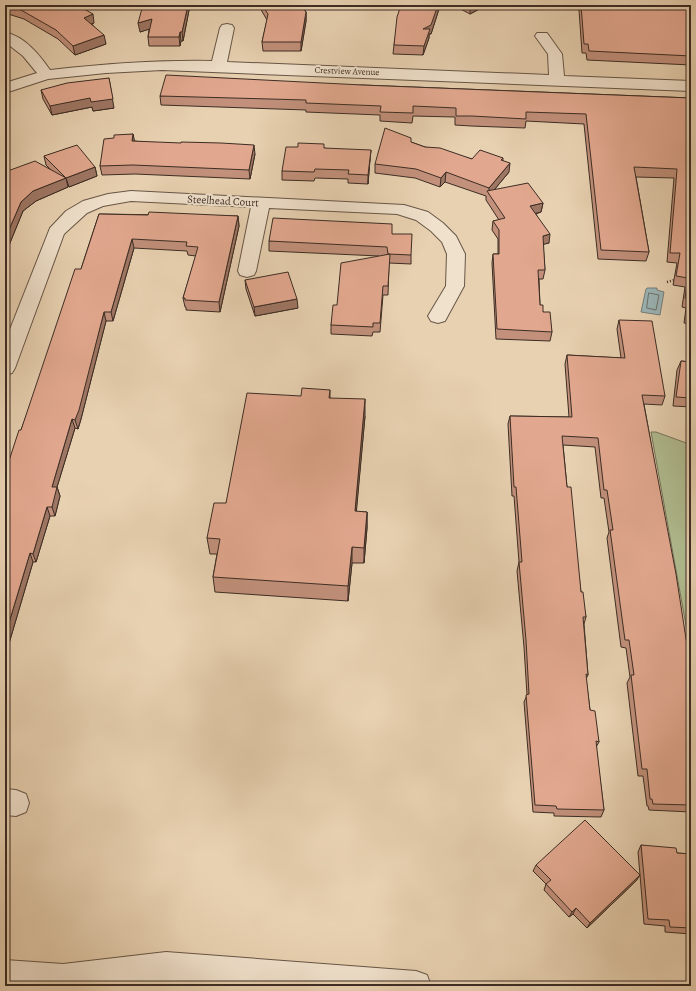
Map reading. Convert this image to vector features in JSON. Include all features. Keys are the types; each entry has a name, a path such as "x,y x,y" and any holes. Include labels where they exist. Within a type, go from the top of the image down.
{"street":[{"path":"218,66 228,28"},
{"path":"5,36 14,40 31,54 46,75"},
{"path":"542,36 555,54 557,80"},
{"name":"Crestview Avenue","path":"5,88 46,75 113,68 162,65 218,66 691,86"},
{"name":"Steelhead Court","path":"6,365 56,232 68,218 84,206 107,199 131,196 398,209 422,216 450,240 456,254 455,286 438,316"},
{"path":"247,271 261,203"},
{"path":"5,975 74,983 166,967 416,986"}],"path":[{"path":"667,282 674,280"}],"green space":[{"path":"651,432 656,432 689,444 691,453 691,653"}],"water":[{"path":"647,288 657,288 657,290 664,292 660,315 641,312"}],"building":[{"path":"5,5 77,5 93,14 84,18 104,35 73,46 56,30 21,10"},
{"path":"143,5 188,5 182,32 180,32 179,37 148,37 152,19 138,23"},
{"path":"262,5 301,5 306,12 301,42 262,42 268,14"},
{"path":"401,5 438,5 431,25 423,29 430,29 424,46 394,45 397,17"},
{"path":"581,5 648,5 653,8 688,7 691,14 691,56 589,51 588,44 584,44"},
{"path":"166,75 362,85 691,98 691,314 687,313 689,299 685,298 688,278 676,276 680,253 670,253 677,169 634,167 649,252 601,250 586,114 526,112 526,119 456,116 456,108 413,106 413,113 380,112 381,106 306,103 306,100 160,96"},
{"path":"109,78 113,99 91,102 90,98 50,106 41,90 67,83"},
{"path":"385,128 411,138 411,142 425,147 440,148 472,159 480,150 503,158 501,160 510,163 489,188 446,172 441,178 416,169 375,164"},
{"path":"133,134 132,141 254,145 249,170 133,165 100,166 104,139 114,138 114,135"},
{"path":"298,143 324,144 324,148 371,150 368,175 348,174 349,170 315,169 314,172 282,171 286,147 298,147"},
{"path":"77,145 95,167 66,178 44,156"},
{"path":"35,161 66,178 33,191 21,202 5,239 5,172"},
{"path":"528,183 543,203 530,206 550,234 543,236 545,270 538,270 540,305 543,305 543,312 550,312 552,332 497,329 493,254 499,254 499,230 493,221 505,218 487,191"},
{"path":"149,212 238,216 219,302 185,300 185,298 183,298 198,247 186,246 187,242 132,239 111,312 104,312 79,410 75,420 72,419 52,487 57,487 52,507 47,507 33,554 30,553 5,636 5,473 19,430 21,430 75,269 81,269 99,214 148,215"},
{"path":"273,218 392,224 392,234 412,234 411,255 388,254 387,247 269,241"},
{"path":"390,254 388,286 383,286 380,323 373,323 373,327 331,325 333,305 337,305 341,263"},
{"path":"288,272 297,299 254,307 245,280"},
{"path":"619,320 652,321 665,396 642,395 676,574 691,671 691,805 653,804 652,799 650,799 647,769 642,769 631,675 634,675 629,640 625,640 610,530 613,530 607,490 604,490 598,438 562,436 567,487 571,487 581,592 583,592 586,617 583,617 588,675 586,674 590,710 595,711 599,742 596,741 604,810 557,809 556,806 535,805 526,695 529,694 519,562 522,562 516,487 514,487 510,416 572,417 567,355 625,358"},
{"path":"681,361 691,362 691,398 676,397"},
{"path":"302,388 330,390 329,398 365,399 355,511 367,512 364,548 352,547 348,586 213,577 220,539 207,538 214,503 226,503 247,393 301,396"},
{"path":"585,820 640,875 590,923 576,908 572,912 546,884 551,880 536,865"},
{"path":"641,845 676,848 677,853 691,854 691,928 670,927 669,920 648,919"}]}
